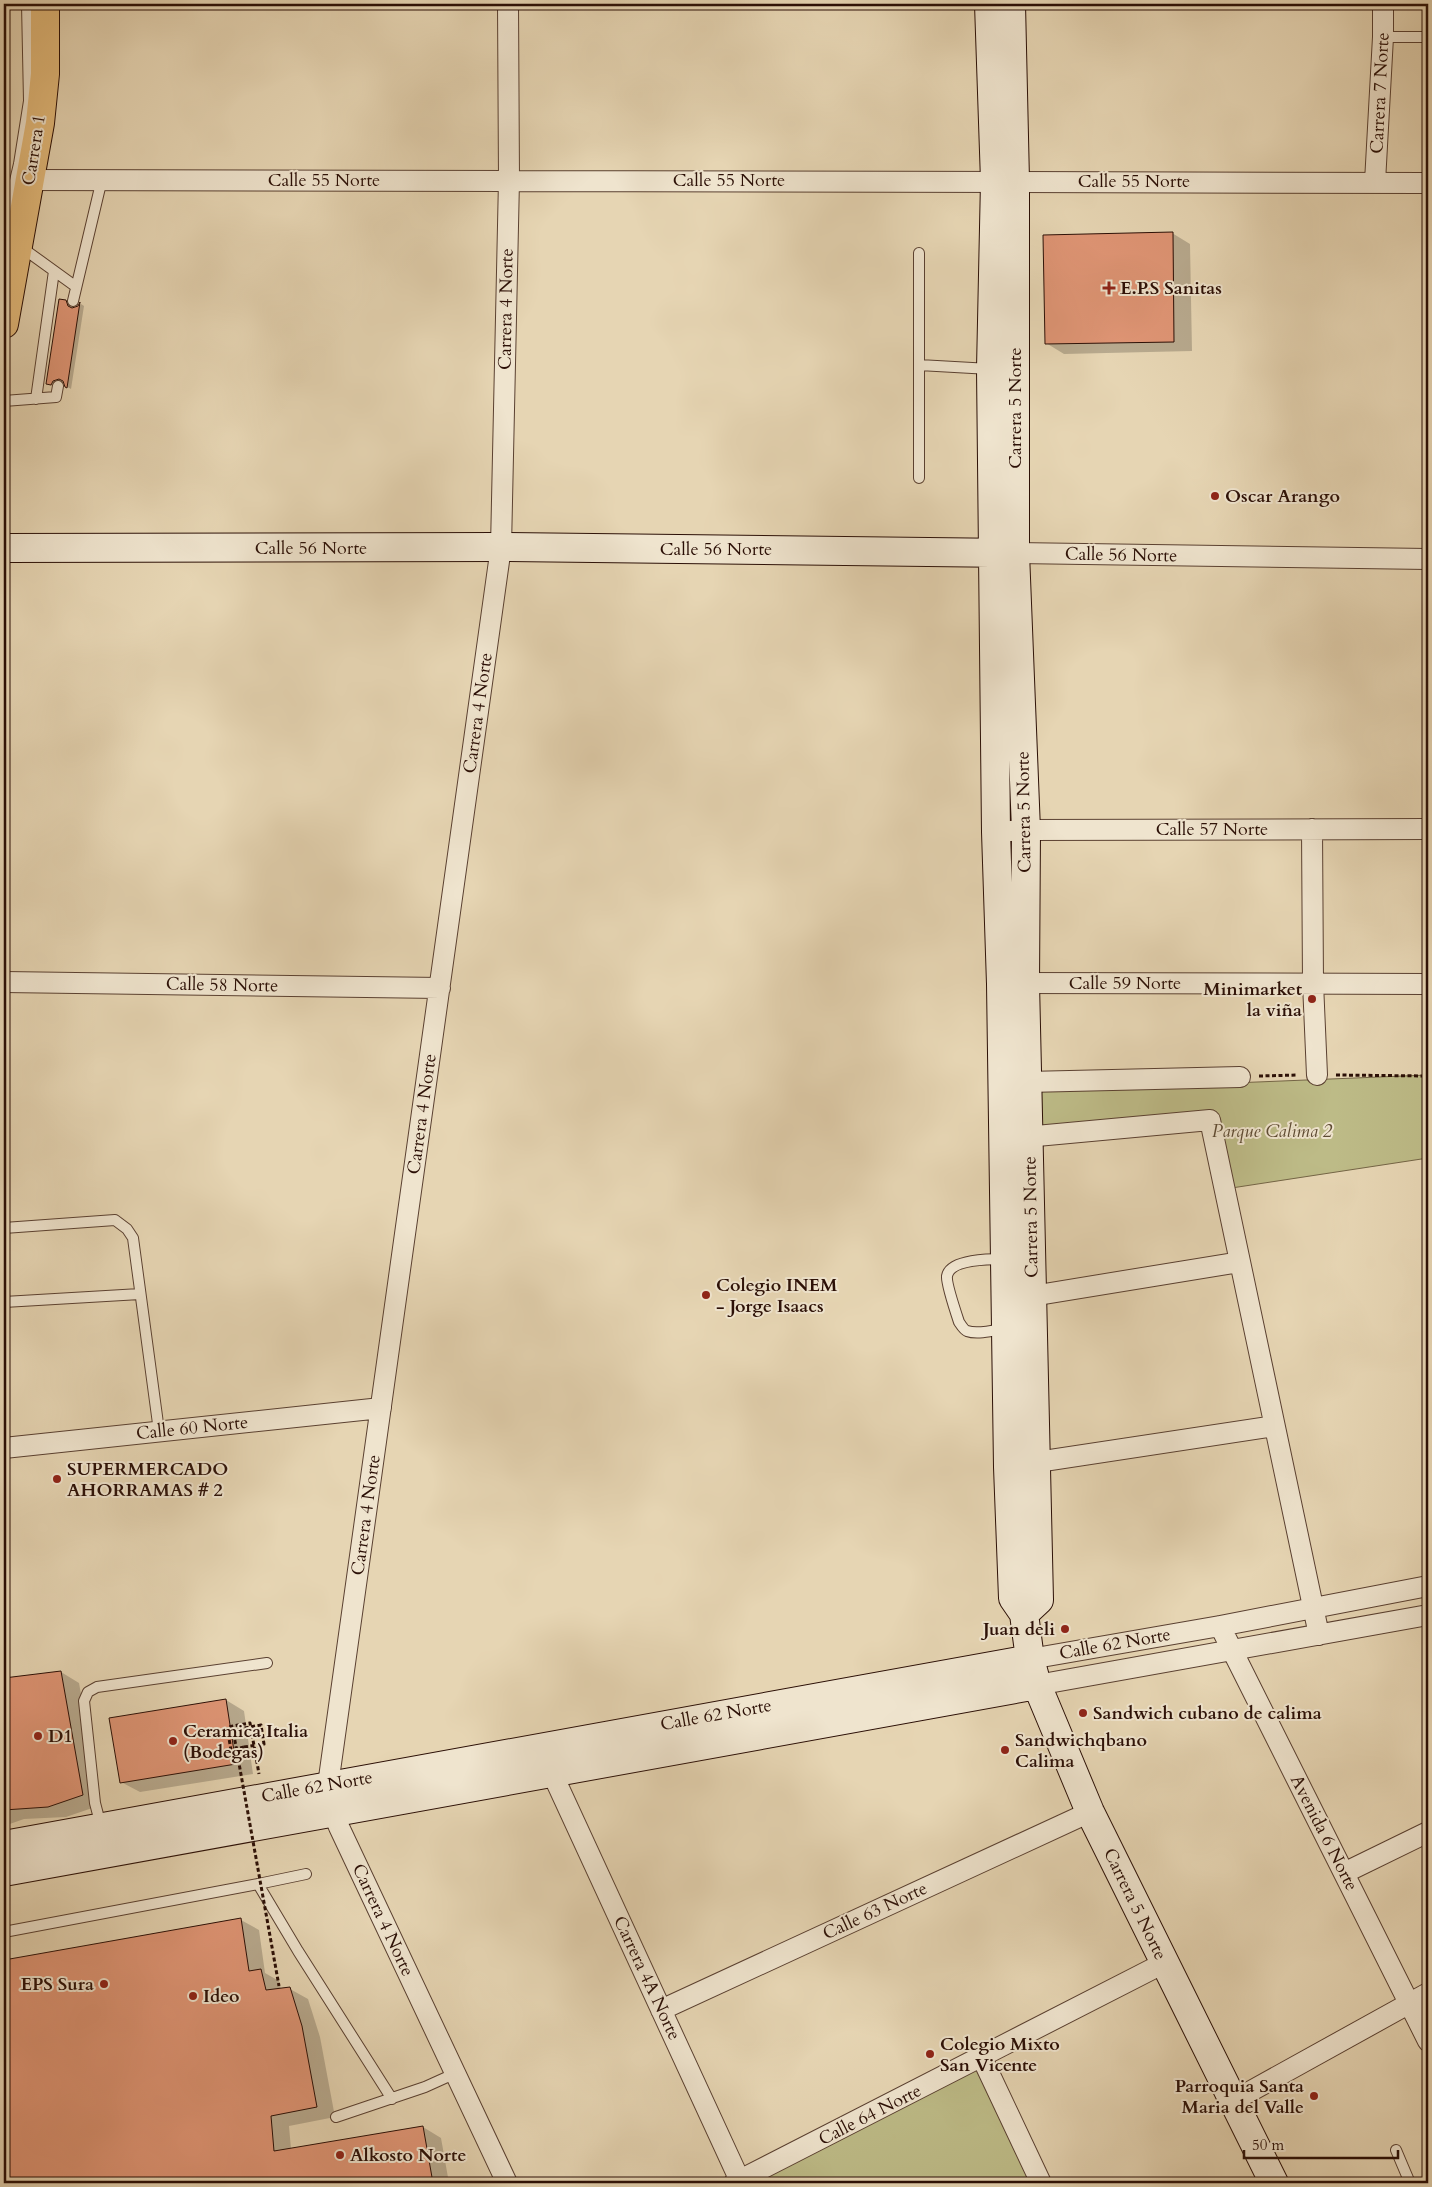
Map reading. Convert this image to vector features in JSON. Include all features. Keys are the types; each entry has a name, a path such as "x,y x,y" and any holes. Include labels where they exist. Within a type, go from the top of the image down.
{"main road":[{"name":"Carrera 1","path":"4,324 11,236 30,180 40,123 45,74 45,4"}],"street":[{"name":"Carrera 4 Norte","path":"507,2183 333,1812 328,1785 501,548 509,180 508,4"},
{"name":"Carrera 5 Norte","path":"989,4 1005,181 991,369 1026,830 1013,983 1019,1297 1036,1462 1039,1600 1024,1614"},
{"name":"Carrera 5 Norte","path":"1011,4 1005,181 1004,552 996,832 1013,983 1027,1082 1016,1137 1005,1259 1019,1297 1006,1328 1008,1467 1013,1598 1024,1614 1030,1659 1037,1685 1090,1812 1274,2183"},
{"name":"Carrera 7 Norte","path":"1375,182 1384,36 1383,4"},
{"name":"Calle 55 Norte","path":"30,180 1428,183"},
{"name":"Calle 56 Norte","path":"4,548 501,548 1004,552 1428,559"},
{"name":"Calle 57 Norte","path":"996,832 1026,830 1428,828"},
{"path":"1312,829 1313,983 1317,1075"},
{"name":"Calle 58 Norte","path":"4,982 440,988"},
{"name":"Calle 59 Norte","path":"1013,983 1428,984"},
{"path":"1027,1082 1240,1077"},
{"path":"1016,1137 1210,1120 1319,1635"},
{"path":"1019,1297 1240,1262"},
{"name":"Calle 60 Norte","path":"4,1448 381,1408"},
{"path":"1008,1467 1274,1426"},
{"name":"Calle 62 Norte","path":"4,1845 328,1785 1220,1626 1428,1586"},
{"name":"Calle 62 Norte","path":"4,1872 1428,1615"},
{"name":"Avenida 6 Norte","path":"1220,1626 1428,2041"},
{"name":"Carrera 4A Norte","path":"552,1773 739,2182"},
{"name":"Calle 63 Norte","path":"661,2010 1090,1812"},
{"path":"1344,1873 1428,1832"},
{"name":"Calle 64 Norte","path":"739,2182 1164,1963"},
{"path":"1233,2100 1428,1993"},
{"path":"982,2058 1041,2183"}],"lane":[{"path":"27,4 29,101 19,164 11,236 75,286"},
{"path":"1384,36 1428,37"},
{"path":"73,301 75,286 102,180"},
{"path":"919,253 919,478"},
{"path":"36,399 54,271"},
{"path":"919,365 991,369"},
{"path":"4,401 56,397 58,386"},
{"path":"4,1228 115,1220 127,1229 133,1238 159,1431"},
{"path":"1005,1259 984,1258 956,1266 951,1268 947,1276 959,1322 963,1328 968,1332 1006,1328"},
{"path":"4,1302 140,1294"},
{"path":"102,1827 95,1803 84,1701 88,1692 97,1687 267,1662"},
{"path":"4,1932 306,1874"},
{"path":"258,1884 392,2099"},
{"path":"336,2117 392,2099 456,2073"},
{"path":"1396,2150 1410,2183"}],"path":[{"path":"260,1780 250,1722 227,1727 231,1750 244,1747 264,1744 260,1725 232,1730 279,1986"}],"green space":[{"name":"Parque Calima 2","path":"1428,1075 1428,1158 1225,1189 1210,1120 1042,1136 1038,1091"},
{"path":"982,2058 1041,2183 741,2183"}],"building":[{"name":"E.P.S Sanitas","path":"1173,232 1174,342 1045,344 1043,235"},
{"path":"59,299 66,300 68,306 72,308 78,306 80,302 67,388 63,381 59,379 53,381 51,385 46,384"},
{"name":"D1","path":"61,1671 83,1795 48,1807 4,1810 4,1678"},
{"name":"Ceramica Italia (Bodegas)","path":"226,1699 236,1764 120,1783 109,1718"},
{"path":"241,1918 249,1971 261,1969 266,1990 290,1987 302,2026 317,2107 271,2116 274,2151 423,2126 433,2183 19,2183 18,2178 4,2181 4,1960"}],"place":[{"name":"E.P.S Sanitas","path":"1109,288"},
{"name":"Oscar Arango","path":"1215,496"},
{"name":"Minimarket la viña","path":"1312,999"},
{"name":"Colegio INEM - Jorge Isaacs","path":"706,1295"},
{"name":"SUPERMERCADO AHORRAMAS # 2","path":"57,1479"},
{"name":"Juan deli","path":"1065,1629"},
{"name":"Sandwich cubano de calima","path":"1083,1713"},
{"name":"D1","path":"38,1736"},
{"name":"Ceramica Italia (Bodegas)","path":"173,1741"},
{"name":"Sandwichqbano Calima","path":"1005,1750"},
{"name":"EPS Sura","path":"104,1984"},
{"name":"Ideo","path":"193,1996"},
{"name":"Colegio Mixto San Vicente","path":"930,2054"},
{"name":"Parroquia Santa Maria del Valle","path":"1314,2096"},
{"name":"Alkosto Norte","path":"340,2155"}]}
